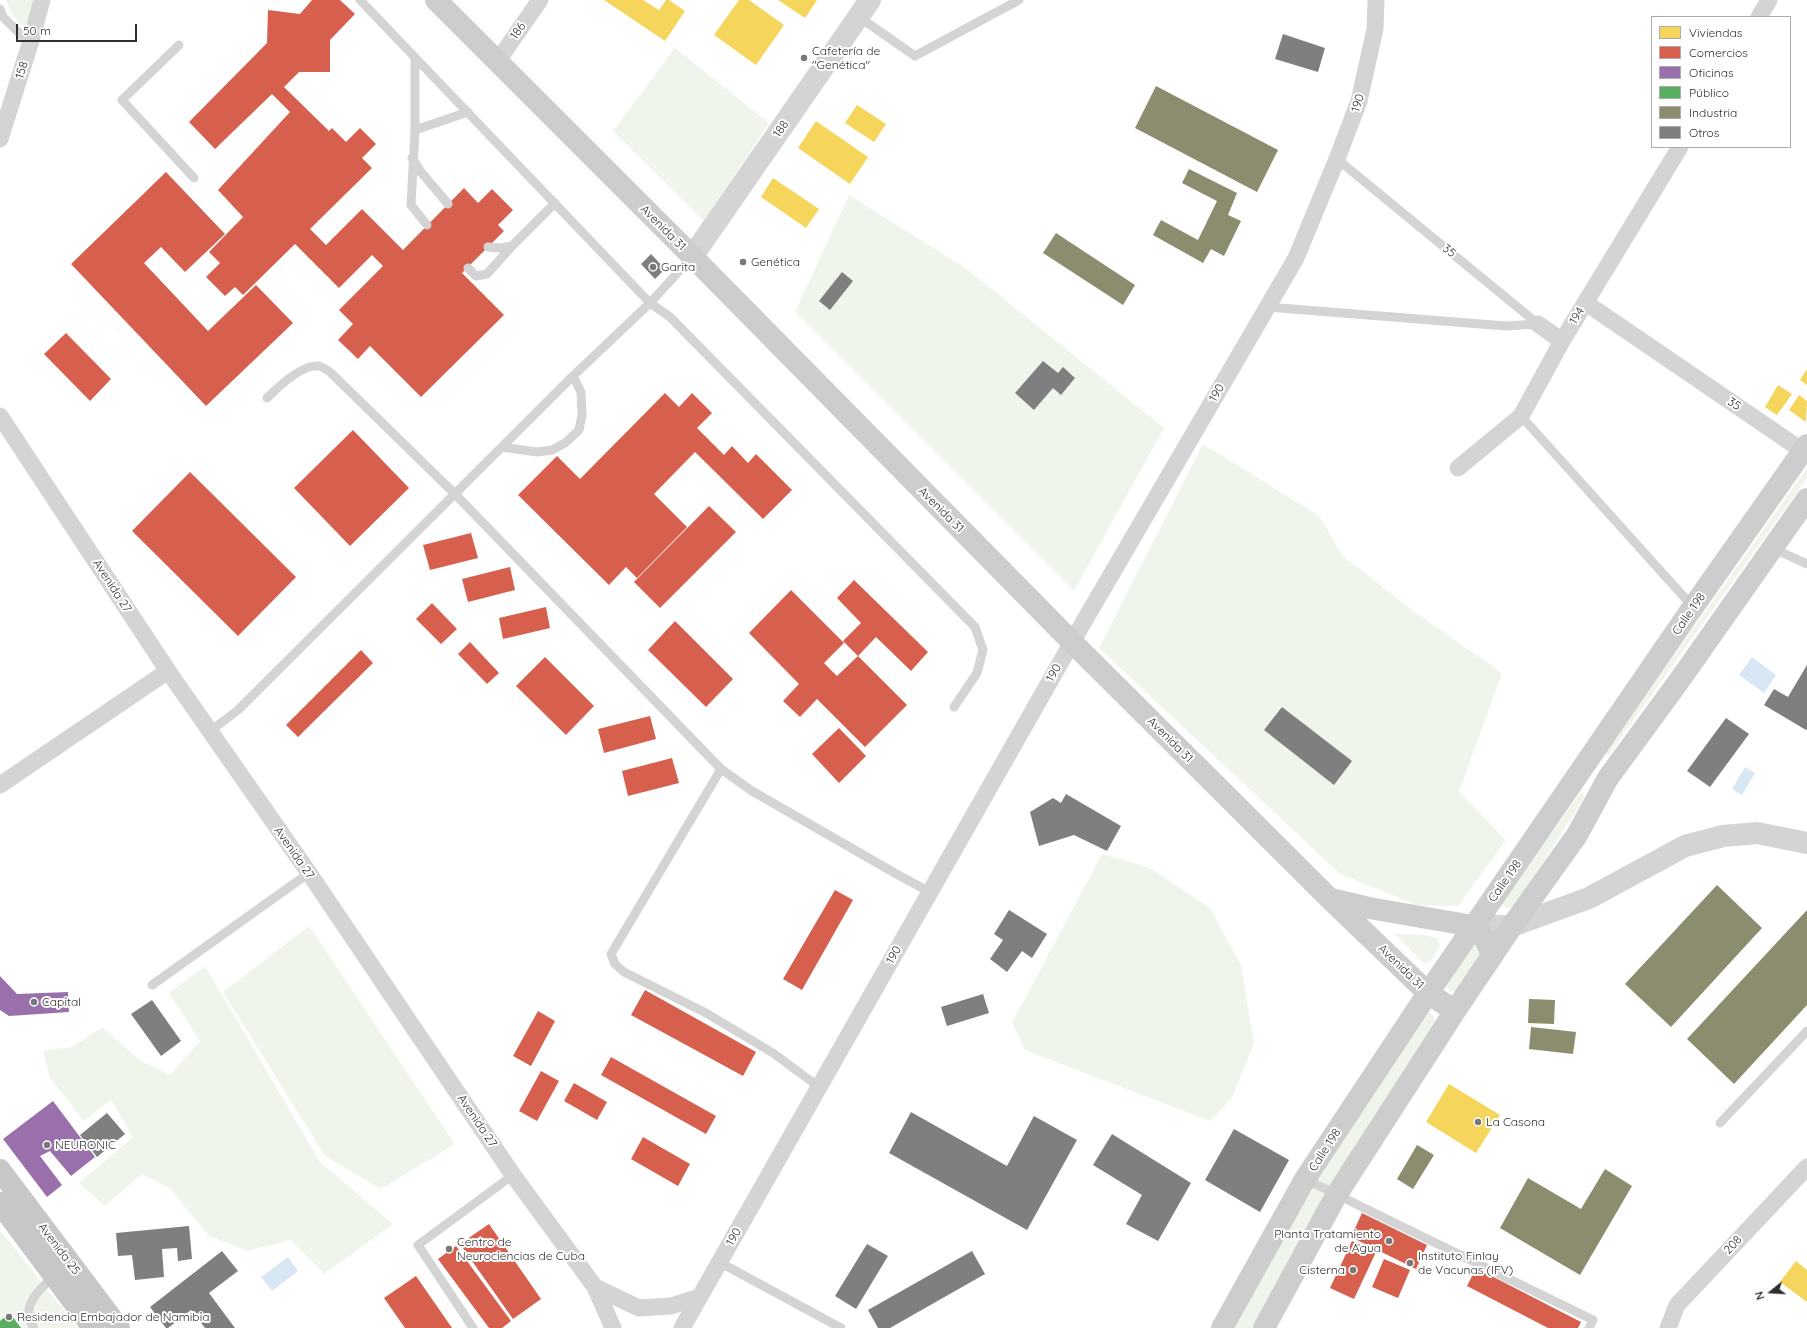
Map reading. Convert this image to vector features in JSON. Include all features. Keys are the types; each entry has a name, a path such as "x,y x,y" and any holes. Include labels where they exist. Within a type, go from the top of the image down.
{"main road":[{"name":"Avenida 31","path":"436,0 1072,642 1330,899 1428,993 1455,1011"},
{"name":"Calle 198","path":"1222,1328 1305,1179 1428,993 1693,607 1805,448"},
{"path":"1264,1328 1337,1194 1455,1011 1512,926 1577,835 1608,778 1679,681 1807,499"},
{"path":"1588,762 1608,778"},
{"path":"1330,899 1369,908 1473,926 1485,939 1492,955"},
{"name":"Avenida 25","path":"0,1170 119,1328"},
{"name":"Avenida 25","path":"0,1203 93,1328"}],"street":[{"name":"158","path":"0,139 30,44 42,0"},
{"name":"186","path":"497,62 540,0"},
{"name":"190","path":"682,1328 1072,642 1296,258 1359,101 1375,29 1376,0"},
{"path":"1760,16 1769,0"},
{"name":"188","path":"692,257 865,9"},
{"name":"194","path":"1458,468 1521,416 1562,341 1679,148"},
{"name":"35","path":"1586,303 1805,448"},
{"name":"35","path":"1538,324 1562,341"},
{"name":"Avenida 27","path":"0,416 209,732 309,873 513,1175 595,1287 613,1328"},
{"path":"0,785 168,671"},
{"path":"1473,926 1512,926 1589,898 1685,846 1723,836 1757,833 1807,842"},
{"name":"208","path":"1668,1328 1677,1305 1807,1167"},
{"name":"Avenida 27","path":"595,1287 639,1308 671,1306 699,1297"}],"lane":[{"path":"360,0 650,303 670,317 975,627 983,650 977,673 954,707"},
{"path":"865,9 915,56 1018,0"},
{"path":"0,9 3,17 30,44"},
{"path":"179,45 122,100 194,178"},
{"path":"415,57 411,206 427,225"},
{"path":"414,130 468,112"},
{"path":"412,158 421,172 448,204"},
{"name":"35","path":"1337,159 1538,324"},
{"path":"468,268 476,276 487,274 512,246 555,203"},
{"path":"488,247 500,248 512,246"},
{"path":"209,732 238,710 573,376 650,303 692,257"},
{"path":"1267,308 1506,326 1538,324"},
{"path":"267,398 284,382 310,367 319,366 330,372 455,494 721,769 752,790 930,892"},
{"path":"502,447 537,452 552,450 566,443 579,430 582,415 581,392 573,376"},
{"path":"1521,416 1693,607"},
{"path":"1772,548 1807,564"},
{"path":"721,769 611,954 615,964 624,972 706,1013 773,1053 819,1087"},
{"path":"152,986 309,873"},
{"path":"1720,1123 1807,1031"},
{"path":"473,1328 418,1245 513,1175"},
{"path":"1305,1179 1593,1320 1589,1328"},
{"path":"719,1262 841,1328"},
{"path":"34,1328 28,1315 29,1305 39,1290 54,1276"}],"shaded area":[{"path":"6,0 37,0 29,32 15,18"},
{"path":"675,48 769,123 704,221 613,131"},
{"path":"849,195 968,270 1164,428 1074,591 795,312"},
{"path":"1203,444 1319,516 1342,555 1409,608 1502,673 1459,792 1506,840 1458,906 1417,905 1340,874 1099,648"},
{"path":"1807,468 1807,478 1608,756 1605,753"},
{"path":"1752,657 1776,675 1764,693 1739,675"},
{"path":"1745,767 1755,773 1742,795 1732,789"},
{"path":"1581,792 1585,796 1515,907 1508,908 1503,906 1503,902"},
{"path":"1102,854 1150,868 1210,908 1241,965 1254,1043 1232,1098 1210,1121 1025,1050 1012,1023"},
{"path":"309,926 455,1144 381,1189 325,1156 223,992"},
{"path":"1395,934 1424,935 1437,938 1440,946 1431,961 1424,964"},
{"path":"1473,946 1479,947 1480,955 1457,991 1452,992 1447,987 1447,981"},
{"path":"205,966 320,1162 393,1224 324,1274 291,1240 248,1251 209,1236 170,1188 142,1174 105,1206 79,1183 133,1137 111,1100 84,1121 50,1078 43,1051 72,1047 102,1027 141,1061 170,1075 200,1041 169,993"},
{"path":"1428,1012 1433,1015 1436,1024 1329,1190 1253,1328 1233,1328 1315,1181"},
{"path":"0,1230 78,1328 0,1328"},
{"path":"288,1257 298,1271 272,1291 261,1277"}],"building: Viviendas":[{"path":"604,0 643,0 659,10 666,0 669,0 685,11 665,41"},
{"path":"739,0 749,0 784,25 756,65 714,35"},
{"path":"778,0 817,0 805,18"},
{"path":"857,105 886,124 874,142 845,123"},
{"path":"816,121 868,157 850,184 798,148"},
{"path":"773,178 819,209 806,228 761,197"},
{"path":"1807,369 1807,385 1800,380"},
{"path":"1778,385 1792,394 1777,415 1765,407"},
{"path":"1799,395 1807,401 1806,422 1789,410"},
{"path":"1449,1084 1500,1115 1476,1153 1426,1122"},
{"path":"1796,1261 1807,1270 1807,1302 1780,1282"}],"building: Comercios":[{"path":"312,0 340,0 355,14 330,40 330,72 299,72 284,87 329,131 332,128 346,142 360,128 376,144 362,158 372,168 310,229 326,245 362,209 403,250 464,188 478,203 492,189 513,210 498,225 504,231 462,273 504,315 421,397 370,346 358,359 338,340 353,324 339,310 383,266 372,255 339,288 295,244 243,295 235,287 225,296 206,277 220,263 209,252 243,217 218,190 290,112 272,94 215,149 189,122 267,43 268,10 300,14"},
{"path":"166,172 225,234 185,272 161,247 144,263 208,331 256,285 293,323 206,406 71,264"},
{"path":"66,333 111,379 90,401 44,354"},
{"path":"665,393 679,407 692,393 712,413 697,428 724,455 732,446 748,463 756,454 792,490 763,519 695,452 654,494 687,527 637,578 626,567 609,585 518,495 557,456 580,479"},
{"path":"353,430 409,488 350,546 294,488"},
{"path":"190,472 296,577 238,636 132,531"},
{"path":"709,506 736,532 660,608 634,582"},
{"path":"471,533 478,558 430,570 423,545"},
{"path":"510,567 515,590 468,602 462,579"},
{"path":"854,580 928,652 911,671 876,637 858,656 843,641 861,623 837,598"},
{"path":"791,590 844,643 824,663 837,676 858,656 907,705 865,747 817,699 800,717 783,701 799,684 749,633"},
{"path":"432,603 457,629 441,644 416,619"},
{"path":"546,607 550,628 503,639 499,618"},
{"path":"675,621 733,679 706,707 648,650"},
{"path":"470,642 499,673 487,684 458,654"},
{"path":"361,650 373,663 298,737 286,725"},
{"path":"545,657 594,706 566,735 516,686"},
{"path":"650,716 656,739 604,753 598,729"},
{"path":"839,728 866,756 839,783 812,754"},
{"path":"672,758 679,783 628,796 622,771"},
{"path":"835,890 853,900 802,990 783,979"},
{"path":"645,990 756,1052 743,1076 631,1015"},
{"path":"538,1011 555,1021 531,1066 513,1056"},
{"path":"611,1057 716,1116 706,1134 601,1075"},
{"path":"541,1071 559,1081 537,1121 519,1111"},
{"path":"574,1083 607,1102 597,1120 564,1101"},
{"path":"643,1137 690,1164 678,1186 631,1159"},
{"name":"Planta Tratamiento de Agua","path":"1362,1213 1427,1245 1416,1269 1351,1237"},
{"path":"489,1224 541,1299 513,1319 460,1244"},
{"name":"Cisterna","path":"1352,1241 1376,1252 1354,1299 1330,1288"},
{"path":"456,1246 511,1321 502,1328 489,1328 438,1259"},
{"path":"1384,1259 1410,1270 1398,1298 1372,1287"},
{"path":"1476,1268 1581,1322 1578,1328 1548,1328 1467,1286"},
{"path":"416,1276 452,1328 405,1328 384,1298"}],"building: Oficinas":[{"name":"Capital","path":"0,976 17,994 68,992 69,1012 9,1016 0,1010"},
{"name":"NEURONIC","path":"53,1101 95,1157 71,1176 50,1151 40,1156 62,1185 47,1197 3,1139"}],"building: Público":[{"name":"Residencia Embajador de Namibia","path":"10,1313 21,1328 0,1328 0,1321"}],"building: Industria":[{"path":"1156,86 1278,150 1257,192 1135,128"},
{"path":"1189,169 1237,193 1228,215 1241,221 1224,256 1211,249 1203,263 1153,235 1161,220 1198,240 1217,201 1182,183"},
{"path":"1056,233 1135,285 1123,305 1043,253"},
{"path":"1717,885 1762,928 1671,1027 1625,984"},
{"path":"1807,910 1807,1005 1734,1084 1687,1039"},
{"path":"1529,999 1555,1000 1554,1024 1528,1023"},
{"path":"1531,1027 1576,1032 1573,1054 1529,1049"},
{"path":"1417,1145 1434,1155 1413,1189 1397,1179"},
{"path":"1605,1169 1632,1186 1580,1275 1500,1228 1528,1178 1581,1209"}],"building: Otros":[{"path":"1283,34 1325,48 1318,72 1275,59"},
{"name":"Garita","path":"651,254 665,269 655,279 641,264"},
{"path":"842,272 853,281 830,310 819,301"},
{"path":"1043,361 1058,373 1063,367 1075,378 1061,395 1053,388 1034,410 1015,393"},
{"path":"1807,665 1806,730 1764,705 1774,689 1788,697"},
{"path":"1282,707 1352,761 1334,785 1264,730"},
{"path":"1726,718 1749,734 1710,787 1687,771"},
{"path":"1066,794 1121,826 1107,851 1074,835 1039,846 1030,812 1053,798 1061,803"},
{"path":"1009,910 1047,934 1032,958 1022,951 1007,972 990,959 1003,940 994,934"},
{"path":"983,994 989,1013 947,1026 941,1007"},
{"path":"152,1000 181,1041 161,1056 131,1014"},
{"path":"911,1112 1007,1166 1034,1116 1077,1140 1027,1230 889,1153"},
{"path":"107,1113 125,1134 97,1157 80,1135"},
{"path":"1234,1129 1289,1160 1260,1212 1205,1180"},
{"path":"1112,1134 1191,1183 1158,1241 1126,1224 1142,1195 1093,1165"},
{"path":"189,1226 192,1259 178,1261 177,1248 162,1249 164,1277 135,1280 132,1255 118,1256 116,1233"},
{"path":"867,1244 888,1256 856,1309 835,1296"},
{"path":"222,1251 238,1271 209,1293 235,1328 205,1328 191,1310 166,1328 150,1307"},
{"path":"972,1251 985,1274 890,1328 878,1328 868,1310"}],"place":[{"name":"Cafetería de \"Genética\"","path":"804,58"},
{"name":"Genética","path":"743,262"},
{"name":"Garita","path":"653,267"},
{"name":"Capital","path":"34,1002"},
{"name":"La Casona","path":"1478,1122"},
{"name":"NEURONIC","path":"47,1145"},
{"name":"Planta Tratamiento de Agua","path":"1389,1241"},
{"name":"Centro de Neurociencias de Cuba","path":"449,1249"},
{"name":"Instituto Finlay de Vacunas (IFV)","path":"1410,1263"},
{"name":"Cisterna","path":"1353,1270"},
{"name":"Residencia Embajador de Namibia","path":"9,1317"}]}
